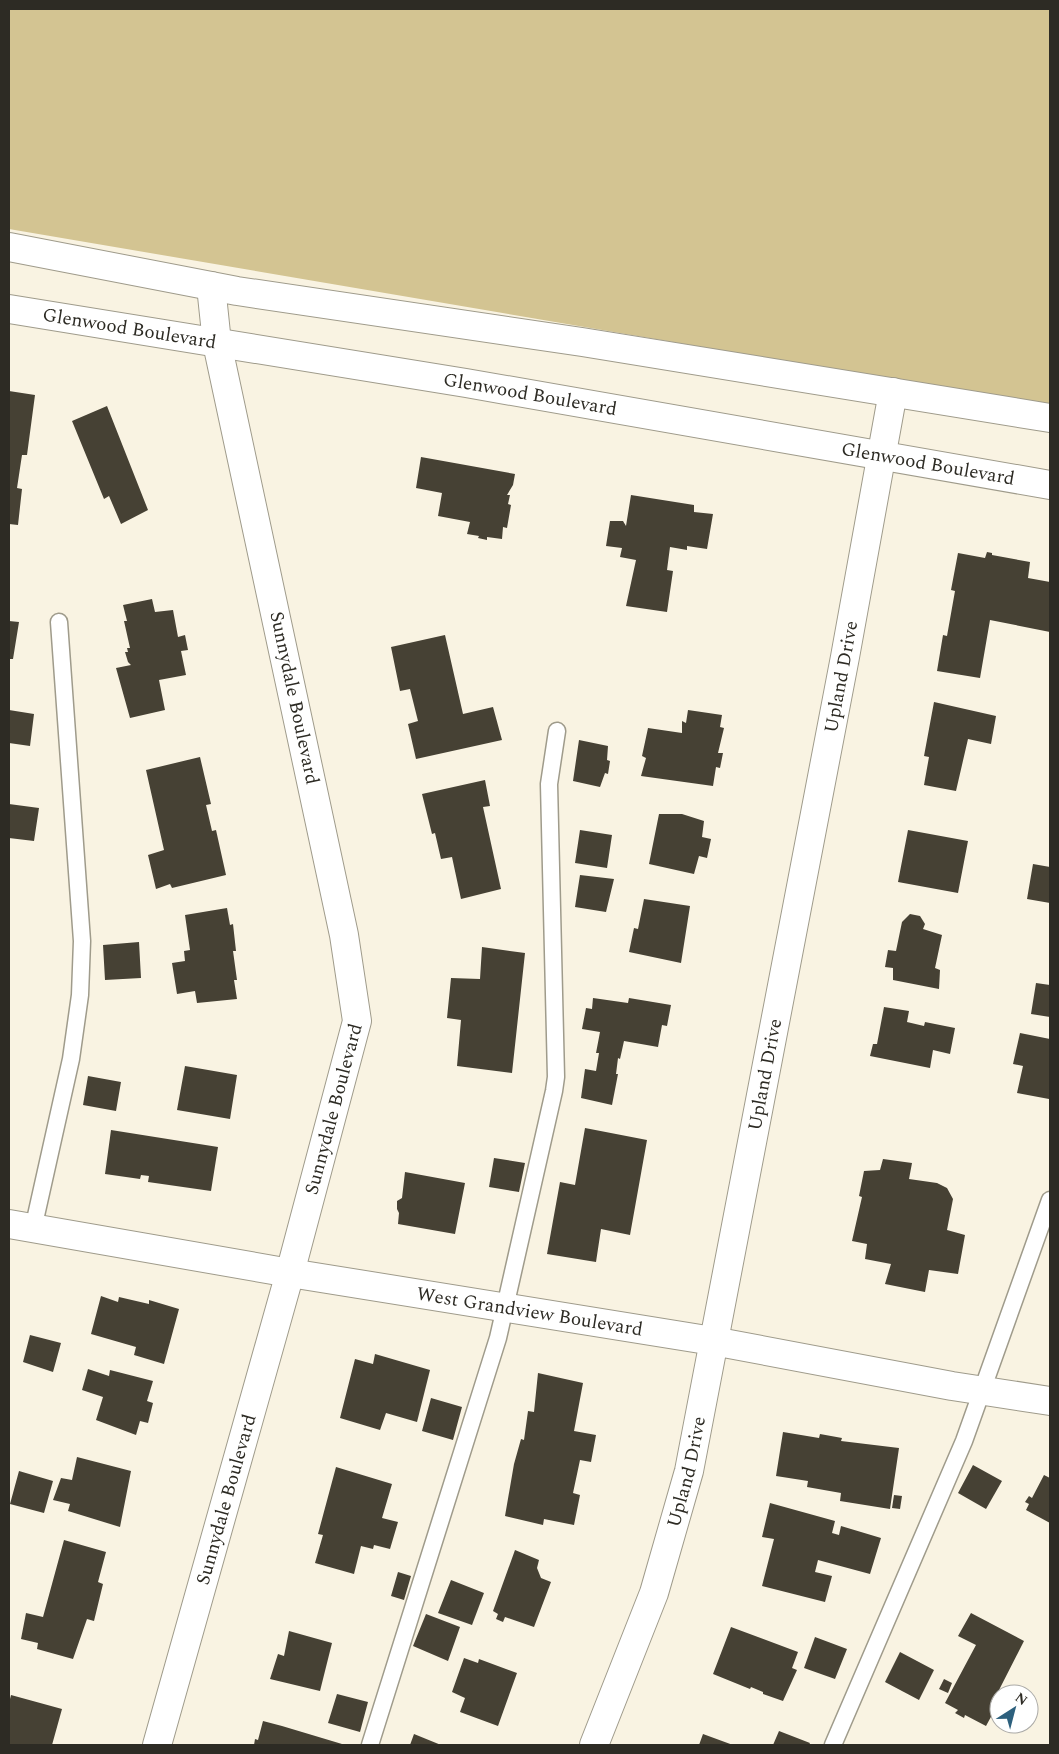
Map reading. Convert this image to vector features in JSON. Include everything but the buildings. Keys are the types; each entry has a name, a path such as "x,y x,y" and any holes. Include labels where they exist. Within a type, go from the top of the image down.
{"street":[{"path":"9,247 211,286 582,342 1050,418"},
{"name":"Sunnydale Boulevard","path":"156,1745 290,1274 357,1021 344,936 217,343 211,286"},
{"name":"Glenwood Boulevard","path":"9,309 486,386 1050,485"},
{"name":"Upland Drive","path":"594,1745 654,1593 689,1471 850,630 880,454 893,392"},
{"name":"West Grandview Boulevard","path":"21,1226 290,1274 713,1341 1050,1401"}],"lane":[{"path":"21,1226 71,1059 80,995 82,941 59,622"},
{"path":"370,1745 507,1308 556,1077 550,784 557,731"},
{"path":"833,1745 964,1441 1050,1200"}],"shaded area":[{"path":"9,9 1050,9 1050,404 808,365 9,229"}]}
